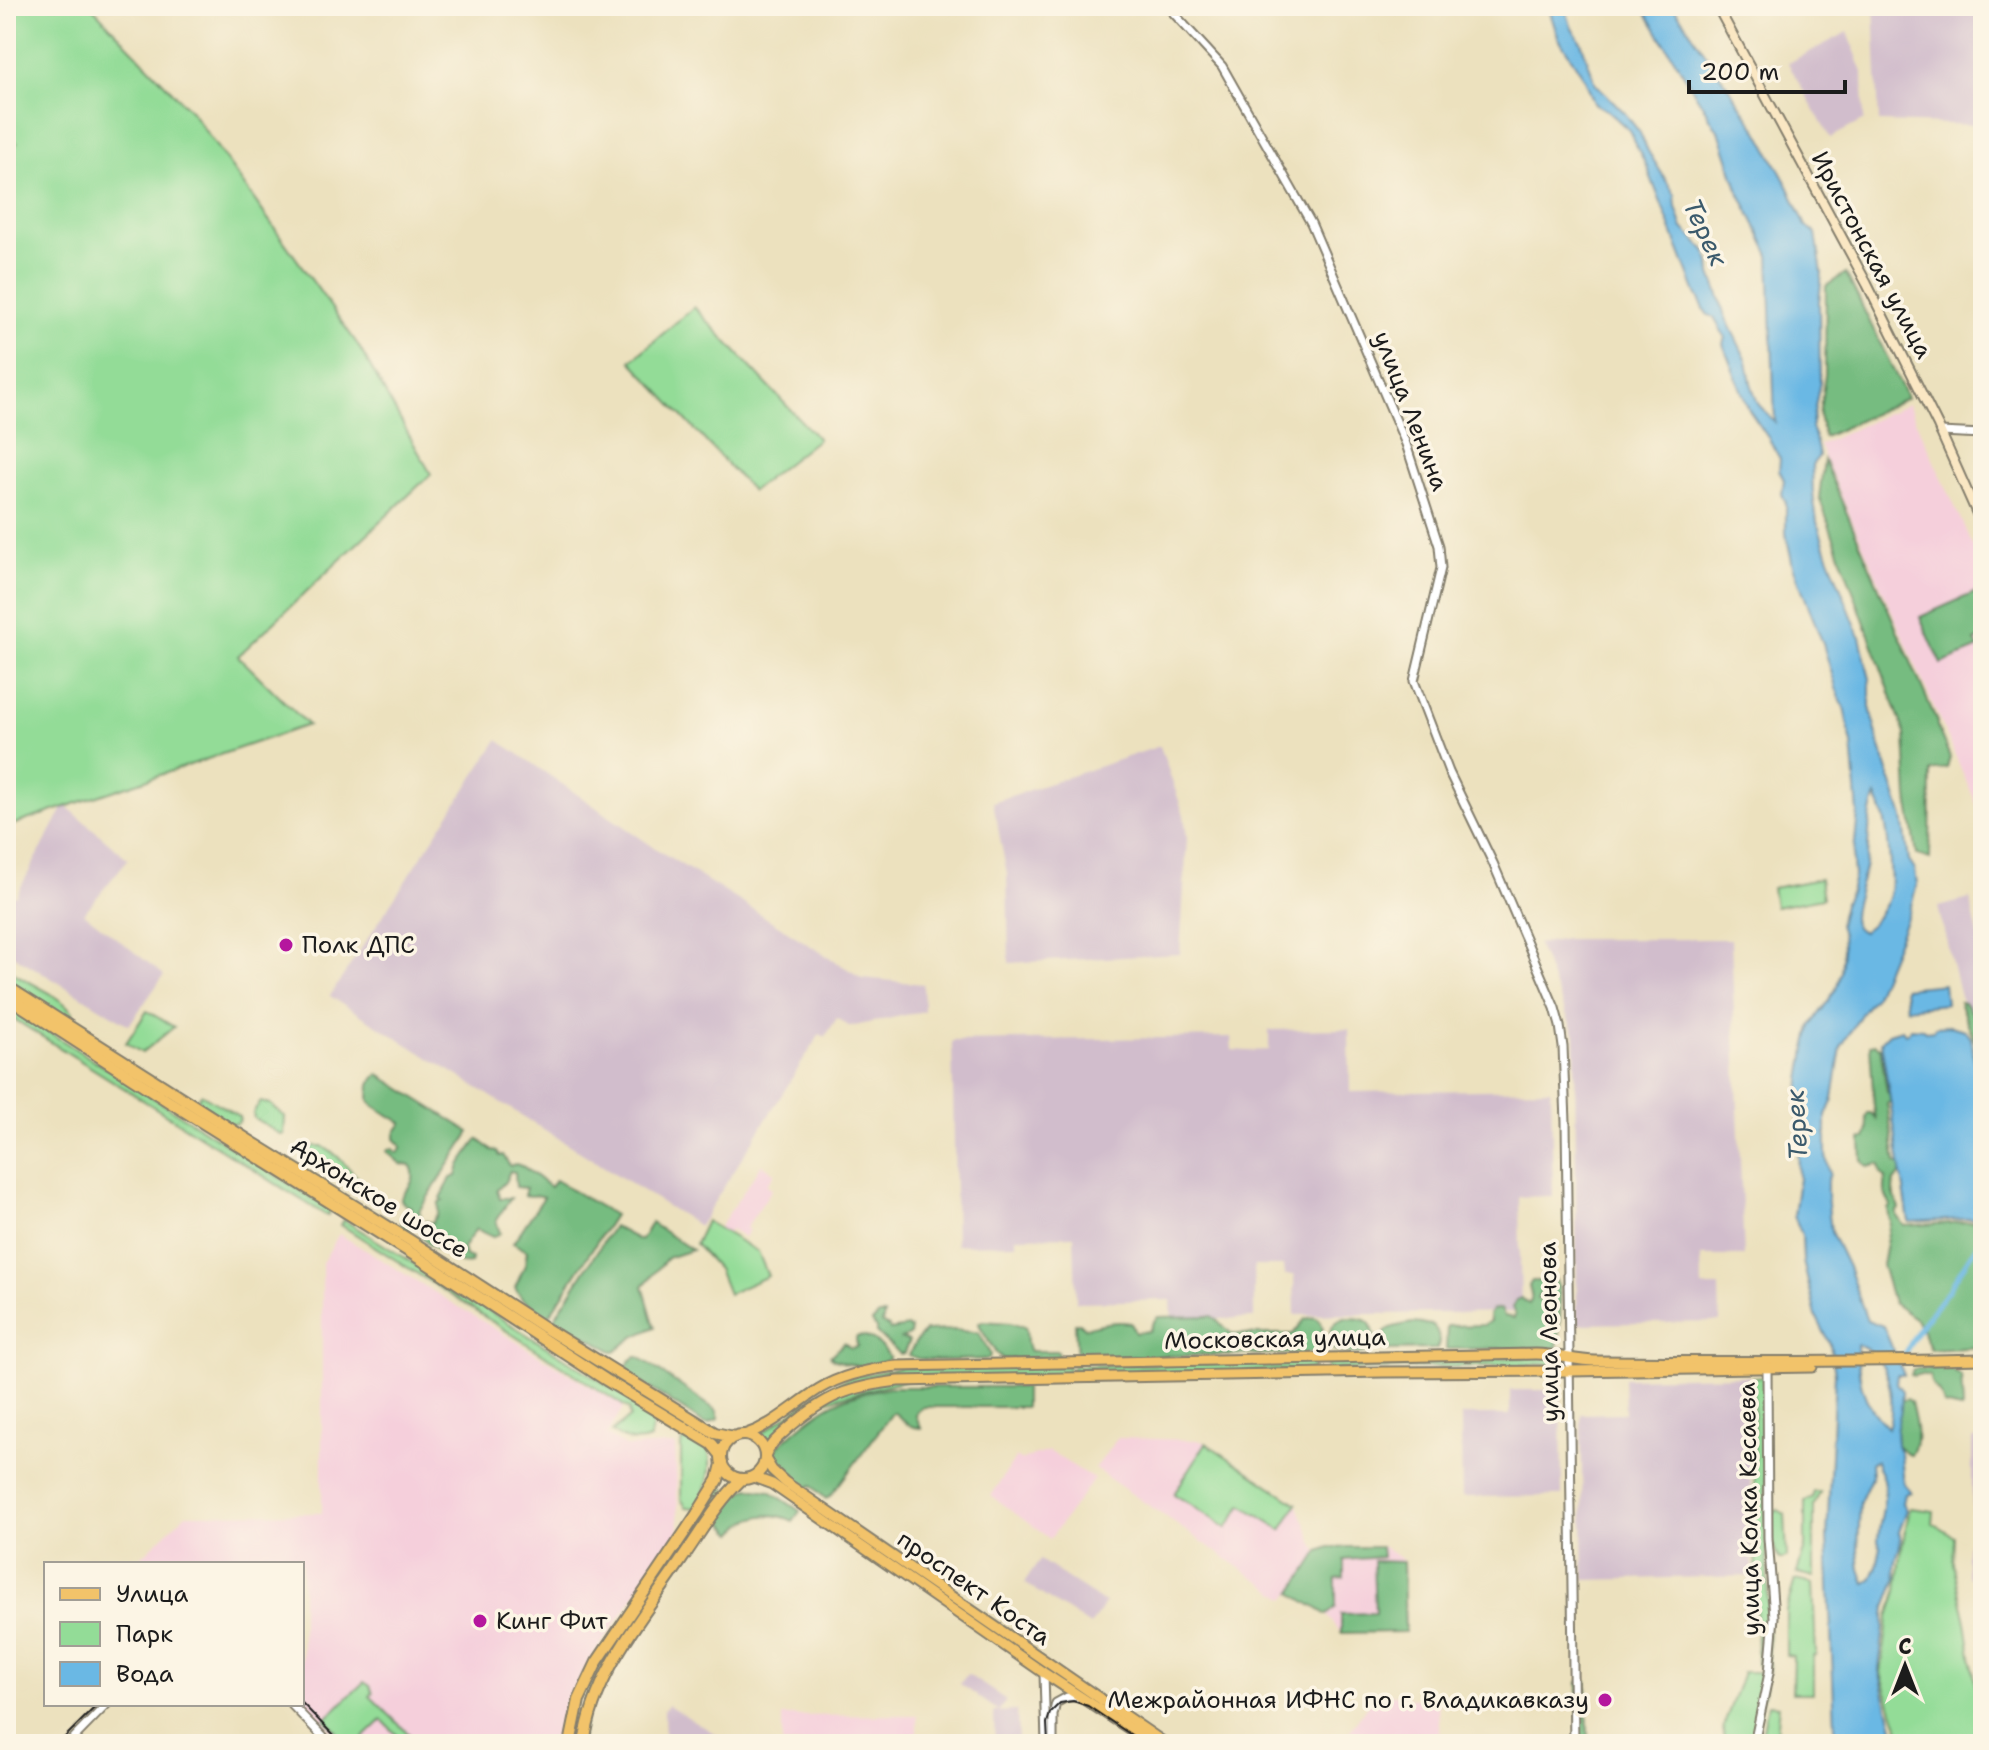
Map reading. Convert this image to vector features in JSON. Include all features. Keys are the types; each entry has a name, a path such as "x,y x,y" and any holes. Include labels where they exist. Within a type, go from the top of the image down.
{"highway":[{"name":"Архонское шоссе","path":"6,986 604,1365 715,1433 739,1436"},
{"name":"Архонское шоссе","path":"6,996 606,1380 706,1440 722,1459"},
{"path":"570,1744 579,1700 599,1657 718,1480 725,1444 739,1436 757,1439 765,1449 766,1458 761,1471 741,1480 730,1490 615,1656 596,1695 584,1744"},
{"path":"722,1459 731,1476 741,1480"}],"main road":[{"name":"Иристонская улица","path":"1717,6 1867,284 1983,527"},
{"name":"Московская улица","path":"739,1436 775,1421 827,1384 846,1376 886,1367 1552,1354 1590,1361 1824,1364"},
{"path":"1824,1364 1983,1362"},
{"name":"Московская улица","path":"766,1458 768,1448 779,1437 825,1401 860,1386 898,1381 1406,1371 1767,1368 1824,1364"},
{"name":"проспект Коста","path":"766,1458 772,1470 785,1482 1166,1744"},
{"name":"проспект Коста","path":"753,1477 772,1484 1044,1673 1153,1744"}],"street":[{"name":"улица Ленина","path":"1167,6 1222,66 1304,209 1406,444 1441,558 1414,681 1449,772 1520,928"},
{"path":"1940,432 1983,434"},
{"name":"улица Леонова","path":"1520,928 1555,1008 1563,1047 1574,1744"},
{"name":"улица Колка Кесаева","path":"1754,1744 1769,1673 1774,1617 1768,1516 1767,1368"},
{"path":"1044,1673 1046,1744"},
{"path":"1053,1744 1056,1703 1072,1696 1090,1701"},
{"path":"68,1744 105,1706"},
{"path":"293,1706 330,1744"}],"shaded area":[{"path":"1874,6 1983,6 1983,125 1879,122"},
{"path":"1848,32 1863,73 1864,120 1830,138 1788,63"},
{"path":"1908,404 1983,568 1983,819 1819,445"},
{"path":"498,740 658,850 862,978 923,984 924,1011 850,1027 837,1018 825,1037 820,1034 699,1226 330,996"},
{"path":"1160,746 1184,815 1187,838 1180,954 1009,963 1007,874 993,802"},
{"path":"65,805 128,859 84,913 164,975 129,1025 6,951 6,892 16,896"},
{"path":"1970,899 1983,956 1983,1032 1961,1000 1938,907"},
{"path":"1566,939 1731,939 1744,1256 1701,1256 1702,1287 1719,1287 1720,1322 1577,1324 1575,1035 1537,944"},
{"path":"1349,1029 1350,1092 1551,1089 1553,1196 1519,1197 1521,1312 1295,1315 1294,1275 1285,1275 1284,1266 1254,1266 1254,1318 1172,1320 1171,1300 1076,1302 1074,1236 1016,1237 1016,1244 956,1245 952,1041 1231,1037 1232,1050 1248,1051 1269,1050 1269,1030"},
{"path":"762,1164 775,1173 767,1185 772,1189 746,1228 749,1230 744,1237 731,1229 727,1234 719,1228"},
{"path":"339,1234 624,1407 607,1435 627,1447 675,1445 679,1531 598,1649 571,1697 568,1744 344,1744 304,1703 304,1562 136,1562 186,1514 322,1513 322,1263"},
{"path":"1749,1376 1752,1576 1584,1580 1581,1414 1625,1413 1624,1378"},
{"path":"1510,1390 1561,1390 1562,1496 1462,1497 1461,1415 1510,1415"},
{"path":"1983,1435 1983,1589 1967,1575 1967,1548 1972,1532 1972,1440"},
{"path":"1117,1438 1198,1440 1206,1443 1297,1504 1317,1551 1329,1546 1382,1546 1404,1561 1406,1632 1341,1633 1327,1615 1291,1593 1286,1599 1095,1469"},
{"path":"1049,1451 1094,1479 1050,1539 991,1496 1016,1457 1021,1460"},
{"path":"1040,1560 1105,1603 1090,1626 1024,1583"},
{"path":"967,1674 1006,1700 999,1711 960,1684"},
{"path":"1376,1692 1438,1702 1440,1744 1341,1744"},
{"path":"668,1705 732,1744 665,1744 664,1710"},
{"path":"1017,1711 1018,1744 995,1744 994,1712"},
{"path":"917,1715 917,1744 782,1744 782,1716"}],"green space":[{"path":"6,6 91,6 191,111 358,345 431,474 238,656 308,725 6,827 6,134 18,144 6,132"},
{"path":"1846,273 1907,398 1824,437 1819,415 1825,375 1826,286"},
{"path":"694,307 818,439 752,491 631,361"},
{"path":"1824,460 1950,757 1947,768 1931,771 1930,859 1917,855 1908,798 1905,734 1819,497"},
{"path":"1983,589 1983,637 1975,641 1979,648 1941,664 1920,617"},
{"path":"1820,879 1823,898 1775,907 1772,888"},
{"path":"6,969 50,993 73,1012 72,1017 66,1017 6,979"},
{"path":"1959,1002 1967,1006 1983,1032 1983,1096 1975,1041"},
{"path":"6,1005 331,1210 327,1216 6,1014"},
{"path":"147,1011 174,1027 142,1053 126,1043"},
{"path":"1870,1045 1880,1047 1887,1092 1893,1095 1887,1103 1896,1163 1901,1165 1902,1173 1894,1181 1893,1191 1899,1209 1897,1216 1904,1226 1983,1221 1983,1347 1931,1350 1916,1319 1893,1303 1882,1265 1891,1205 1885,1192 1886,1178 1881,1173 1880,1165 1868,1167 1862,1161 1861,1139 1867,1133 1866,1117 1871,1113 1876,1119"},
{"path":"378,1074 470,1132 419,1211 421,1216 408,1230 401,1224 410,1216 412,1207 402,1202 401,1198 411,1183 413,1171 411,1166 401,1164 387,1152 393,1149 398,1153 401,1148 395,1133 402,1123 369,1100 370,1084"},
{"path":"201,1094 240,1117 239,1122 229,1123 214,1113 198,1099"},
{"path":"260,1102 270,1104 285,1117 284,1134 254,1118 253,1113"},
{"path":"478,1139 500,1156 503,1155 510,1166 516,1164 524,1167 550,1187 555,1180 614,1215 549,1316 522,1299 515,1288 525,1265 527,1251 513,1243 544,1197 524,1195 526,1188 516,1187 515,1172 510,1171 497,1190 500,1198 511,1198 496,1220 500,1233 493,1237 476,1229 463,1248 465,1256 472,1258 471,1263 462,1264 428,1244 421,1235 425,1221 432,1223 451,1178 457,1176 460,1165"},
{"path":"322,1146 337,1156 386,1205 304,1154 305,1150"},
{"path":"344,1220 647,1410 653,1423 650,1439 630,1441 612,1432 630,1417 629,1409 341,1225"},
{"path":"706,1221 758,1252 768,1276 728,1294 718,1269 695,1244"},
{"path":"651,1223 692,1250 667,1258 643,1286 655,1327 614,1352 554,1319 613,1226 641,1240"},
{"path":"1556,1280 1560,1304 1557,1348 1446,1349 1447,1326 1484,1325 1490,1321 1492,1310 1501,1309 1504,1316 1514,1318 1512,1307 1516,1300 1521,1298 1530,1302 1529,1286 1532,1281 1542,1281 1544,1287 1537,1299 1544,1303 1549,1298 1548,1286"},
{"path":"879,1315 884,1315 882,1324 890,1330 911,1329 910,1334 901,1339 909,1341 904,1353 900,1354 876,1333 872,1322"},
{"path":"1212,1316 1232,1334 1293,1334 1302,1322 1313,1317 1323,1328 1322,1353 1077,1358 1075,1323 1084,1328 1113,1322 1131,1323 1135,1333 1149,1331 1158,1317"},
{"path":"1345,1318 1369,1323 1376,1346 1362,1353 1334,1350 1330,1330"},
{"path":"982,1321 1025,1327 1030,1351 1058,1351 1059,1358 1003,1359 980,1327"},
{"path":"1412,1323 1433,1325 1439,1337 1436,1349 1382,1348 1386,1331"},
{"path":"925,1331 979,1333 990,1354 989,1359 935,1360 909,1355"},
{"path":"858,1336 876,1342 889,1359 861,1366 830,1356 844,1343 851,1348 857,1346"},
{"path":"636,1357 717,1411 719,1419 709,1424 703,1423 627,1373 628,1364"},
{"path":"1553,1357 1553,1364 1327,1370 1327,1362"},
{"path":"1313,1361 1313,1370 1072,1375 1072,1366"},
{"path":"1068,1366 1068,1376 917,1377 816,1403 767,1442 761,1434 821,1391 851,1377 900,1368"},
{"path":"1943,1368 1961,1376 1961,1409 1944,1405 1942,1397 1931,1384 1930,1376 1911,1375 1913,1369"},
{"path":"1753,1377 1764,1377 1769,1672 1757,1665"},
{"path":"890,1387 1025,1387 1025,1407 924,1407 917,1411 916,1416 921,1428 908,1425 893,1412 826,1499 811,1485 804,1491 774,1467 771,1459 775,1449 823,1409 845,1398"},
{"path":"1907,1399 1911,1402 1916,1429 1916,1442 1911,1455 1897,1445 1896,1431 1901,1401"},
{"path":"688,1436 699,1439 709,1455 709,1477 697,1508 686,1507 681,1499 681,1445"},
{"path":"1206,1443 1297,1504 1282,1530 1242,1505 1227,1528 1174,1494"},
{"path":"719,1485 727,1490 601,1677 588,1705 580,1744 575,1744 585,1697 602,1662"},
{"path":"749,1488 770,1491 800,1511 793,1521 769,1515 754,1518 734,1533 720,1519 734,1498"},
{"path":"1814,1492 1820,1492 1814,1505 1814,1577 1797,1573 1805,1547 1805,1501 1812,1498"},
{"path":"1910,1508 1934,1511 1933,1523 1954,1536 1953,1563 1966,1622 1982,1729 1981,1744 1904,1744 1881,1674 1888,1619 1897,1591"},
{"path":"1778,1510 1785,1514 1787,1557 1784,1559 1779,1559 1772,1536 1772,1513"},
{"path":"1329,1547 1381,1547 1382,1557 1344,1560 1344,1578 1336,1579 1336,1607 1327,1615 1292,1593 1319,1551"},
{"path":"1373,1561 1403,1562 1405,1632 1341,1633 1341,1614 1375,1613"},
{"path":"1795,1580 1813,1584 1816,1655 1813,1656 1813,1693 1792,1693 1793,1656 1786,1655 1786,1610"},
{"path":"1743,1672 1758,1672 1767,1677 1753,1744 1724,1744 1723,1728"},
{"path":"364,1682 373,1693 370,1696 414,1739 409,1744 382,1720 357,1744 348,1744 325,1719"},
{"path":"1578,1682 1587,1682 1588,1744 1579,1744"},
{"path":"1768,1704 1779,1705 1775,1744 1760,1744"}],"water":[{"path":"1548,6 1565,6 1596,84 1640,133 1675,195 1683,228 1705,250 1710,262 1724,314 1747,361 1758,404 1775,422 1769,253 1739,192 1720,134 1642,6 1673,6 1758,131 1806,226 1816,234 1822,273 1819,302 1820,382 1811,428 1819,456 1812,465 1817,522 1860,637 1870,679 1870,707 1903,817 1909,861 1915,870 1917,884 1909,913 1874,998 1841,1047 1833,1099 1826,1116 1831,1232 1848,1267 1867,1320 1883,1326 1904,1375 1897,1375 1896,1383 1902,1391 1896,1431 1904,1483 1911,1492 1905,1494 1903,1503 1907,1510 1899,1532 1895,1566 1897,1578 1886,1607 1879,1671 1894,1731 1901,1744 1886,1744 1883,1737 1882,1744 1841,1744 1835,1727 1827,1538 1835,1374 1830,1344 1816,1316 1803,1261 1802,1235 1794,1216 1799,1178 1801,1080 1806,1049 1811,1026 1836,989 1841,972 1843,949 1839,925 1854,876 1858,813 1852,744 1823,644 1793,566 1786,534 1786,503 1782,494 1784,480 1779,470 1780,459 1749,410 1723,344 1725,337 1696,293 1647,167 1629,130 1594,103 1585,79 1558,37","holes":["1876,796 1886,829 1891,887 1883,907 1863,932 1853,921 1853,911 1866,864","1857,1345 1874,1354 1888,1379 1891,1399 1888,1428 1866,1399 1860,1380","1876,1461 1883,1480 1884,1496 1877,1566 1871,1580 1865,1583 1858,1550 1860,1502 1872,1476 1871,1462"]},
{"path":"1944,984 1946,1004 1906,1008 1904,988"},
{"path":"1950,1026 1965,1030 1971,1038 1983,1119 1983,1218 1909,1222 1881,1041 1889,1033 1902,1029 1905,1033 1911,1028 1925,1031"}],"waterway":[{"path":"1901,1361 1919,1328 1949,1289 1983,1235"}],"tram line":[{"path":"1048,1744 1050,1713 1060,1703 1073,1701 1088,1706 1145,1744"},
{"path":"304,1705 342,1744"},
{"path":"58,1744 96,1706"}],"place":[{"name":"Полк ДПС","path":"286,945"},
{"name":"Кинг Фит","path":"480,1621"},
{"name":"Межрайонная ИФНС по г. Владикавказу","path":"1605,1700"}],"water label":[{"name":"Терек","path":"1706,232"},
{"name":"Терек","path":"1796,1125"}]}
